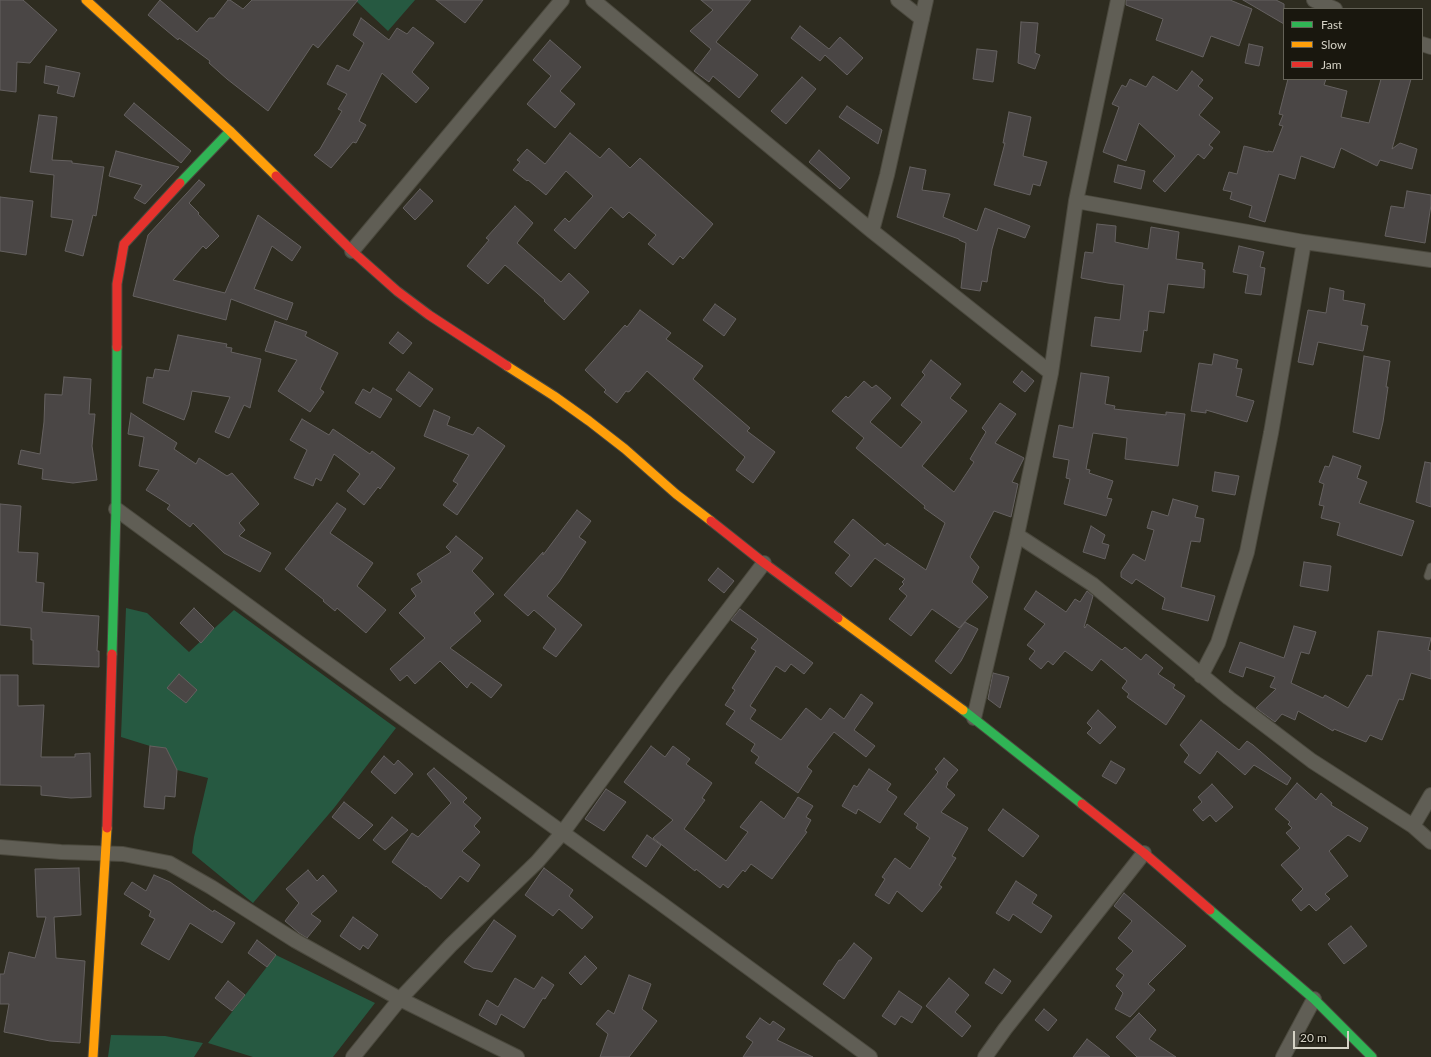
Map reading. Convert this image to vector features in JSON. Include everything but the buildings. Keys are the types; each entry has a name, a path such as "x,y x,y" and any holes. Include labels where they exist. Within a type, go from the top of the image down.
{"street":[{"path":"86,0 230,131 352,251 397,291 428,315 554,396 589,421 625,449 676,494 764,563 974,718 1144,853 1314,999 1372,1057"},
{"path":"352,251 562,0"},
{"path":"593,0 872,231 1051,373"},
{"path":"898,0 922,19"},
{"path":"872,231 887,175 926,0"},
{"path":"974,718 1017,535 1051,373 1076,201 1118,0"},
{"path":"1314,0 1333,8"},
{"path":"93,1057 102,895 106,854 116,509 117,284 124,244 173,190 230,131"},
{"path":"1076,201 1304,242 1431,260"},
{"path":"1202,676 1218,643 1247,552 1271,433 1304,242"},
{"path":"116,509 563,832 870,1057"},
{"path":"1017,535 1092,584 1202,676 1312,761 1413,826 1431,842"},
{"path":"353,1057 400,999 451,945 537,862 563,832 674,681 764,563"},
{"path":"1413,826 1431,795"},
{"path":"0,847 123,854 169,863 211,887 296,941 400,999 517,1057"},
{"path":"985,1057 1005,1029 1144,853"},
{"path":"1283,1057 1314,999"}],"lane":[{"path":"1428,576 1431,567"}],"green space":[{"path":"355,0 415,0 388,31"},
{"path":"126,608 147,613 189,652 234,610 396,728 334,808 253,903 192,853 194,837 208,778 177,770 166,748 150,746 121,737"},
{"path":"276,955 375,1003 333,1057 253,1057 208,1043"},
{"path":"111,1035 165,1036 203,1043 194,1057 108,1057"}],"traffic: fast":[{"path":"180,183 230,131"},
{"path":"112,654 116,509 117,347"},
{"path":"963,710 1082,804"},
{"path":"1210,910 1314,999 1372,1057"}],"traffic: slow":[{"path":"86,0 230,131 276,176"},
{"path":"507,366 554,396 589,421 625,449 676,494 711,521"},
{"path":"838,618 963,710"},
{"path":"93,1057 107,828"}],"traffic: jam":[{"path":"276,176 352,251 397,291 429,315 507,366"},
{"path":"117,347 117,284 124,244 180,183"},
{"path":"711,521 764,563 838,618"},
{"path":"107,828 112,654"},
{"path":"1082,804 1144,853 1210,910"}]}
